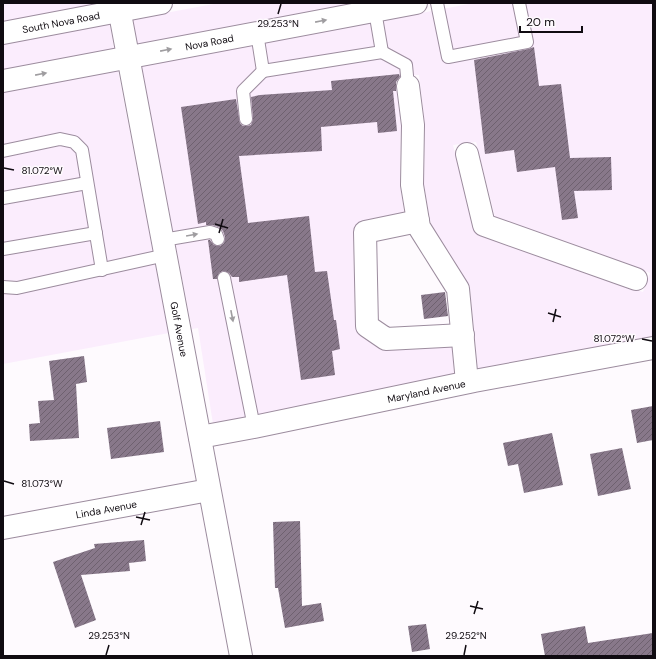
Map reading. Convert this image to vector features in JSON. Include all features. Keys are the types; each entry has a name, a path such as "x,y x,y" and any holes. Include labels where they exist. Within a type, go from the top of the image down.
{"street":[{"path":"119,7 161,3"},
{"name":"Nova Road","path":"3,82 416,3"},
{"name":"South Nova Road","path":"3,33 119,7"},
{"name":"Golf Avenue","path":"119,7 241,656"},
{"path":"408,86 413,125 412,185 419,227 458,289 467,382"},
{"path":"467,154 484,225 636,279"},
{"path":"418,221 365,232 367,326 386,339 463,335"},
{"name":"Maryland Avenue","path":"200,438 254,428 467,382 653,348"},
{"name":"Linda Avenue","path":"3,528 209,490"}],"lane":[{"path":"437,3 448,57 527,42 519,3"},
{"path":"375,11 382,52"},
{"path":"257,33 263,71"},
{"path":"246,119 242,91 263,71 382,52 406,65 408,86"},
{"path":"3,151 60,139 74,142 82,150 102,270"},
{"path":"3,198 87,183"},
{"path":"3,287 17,288 102,270 210,232 216,234 218,239"},
{"path":"3,249 96,233"},
{"path":"224,278 254,428"}],"shaded area":[{"path":"3,3 103,3 3,22"},
{"path":"219,3 357,3 137,45 133,19"},
{"path":"474,3 653,3 653,337 478,369 470,289 432,226 430,220 424,185 425,126 419,75 395,76 401,125 400,184 404,213 361,222 353,232 355,326 360,335 379,347 452,346 454,374 213,424 198,328 192,329 141,66","holes":["476,142 495,217 650,273 643,292 481,235 473,227 453,145"]},
{"path":"110,24 114,49 3,70 3,44"},
{"path":"118,71 169,333 3,364 3,92"}],"building":[{"path":"534,47 539,86 561,84 570,158 611,157 612,190 574,191 578,218 562,220 555,167 517,172 514,150 485,154 474,60"},
{"path":"399,74 400,77 396,82 396,91 393,91 397,131 378,133 377,122 321,127 322,151 239,156 248,223 309,216 315,272 327,271 340,349 332,351 335,375 301,380 287,275 239,282 239,277 232,277 229,273 223,271 219,273 217,279 213,279 208,240 210,240 214,245 220,246 224,243 225,237 223,231 219,227 206,225 206,222 198,224 181,107 236,99 240,123 243,126 247,126 251,125 253,119 251,97 260,95 332,90 331,81"},
{"path":"445,292 448,316 424,319 421,295"},
{"path":"84,356 87,382 76,384 79,438 30,441 29,424 40,423 38,401 54,400 49,361"},
{"path":"653,406 653,440 637,443 631,410"},
{"path":"160,421 164,452 111,459 107,428"},
{"path":"552,433 563,485 524,493 518,464 508,466 503,443"},
{"path":"622,448 631,489 598,496 590,454"},
{"path":"300,521 302,606 321,603 324,621 285,628 278,588 275,588 273,522"},
{"path":"144,540 146,561 129,563 130,571 81,575 96,620 75,628 53,562 95,548 94,544"},
{"path":"426,624 430,649 412,652 408,626"},
{"path":"585,626 588,643 653,633 653,656 545,656 541,634"}]}
